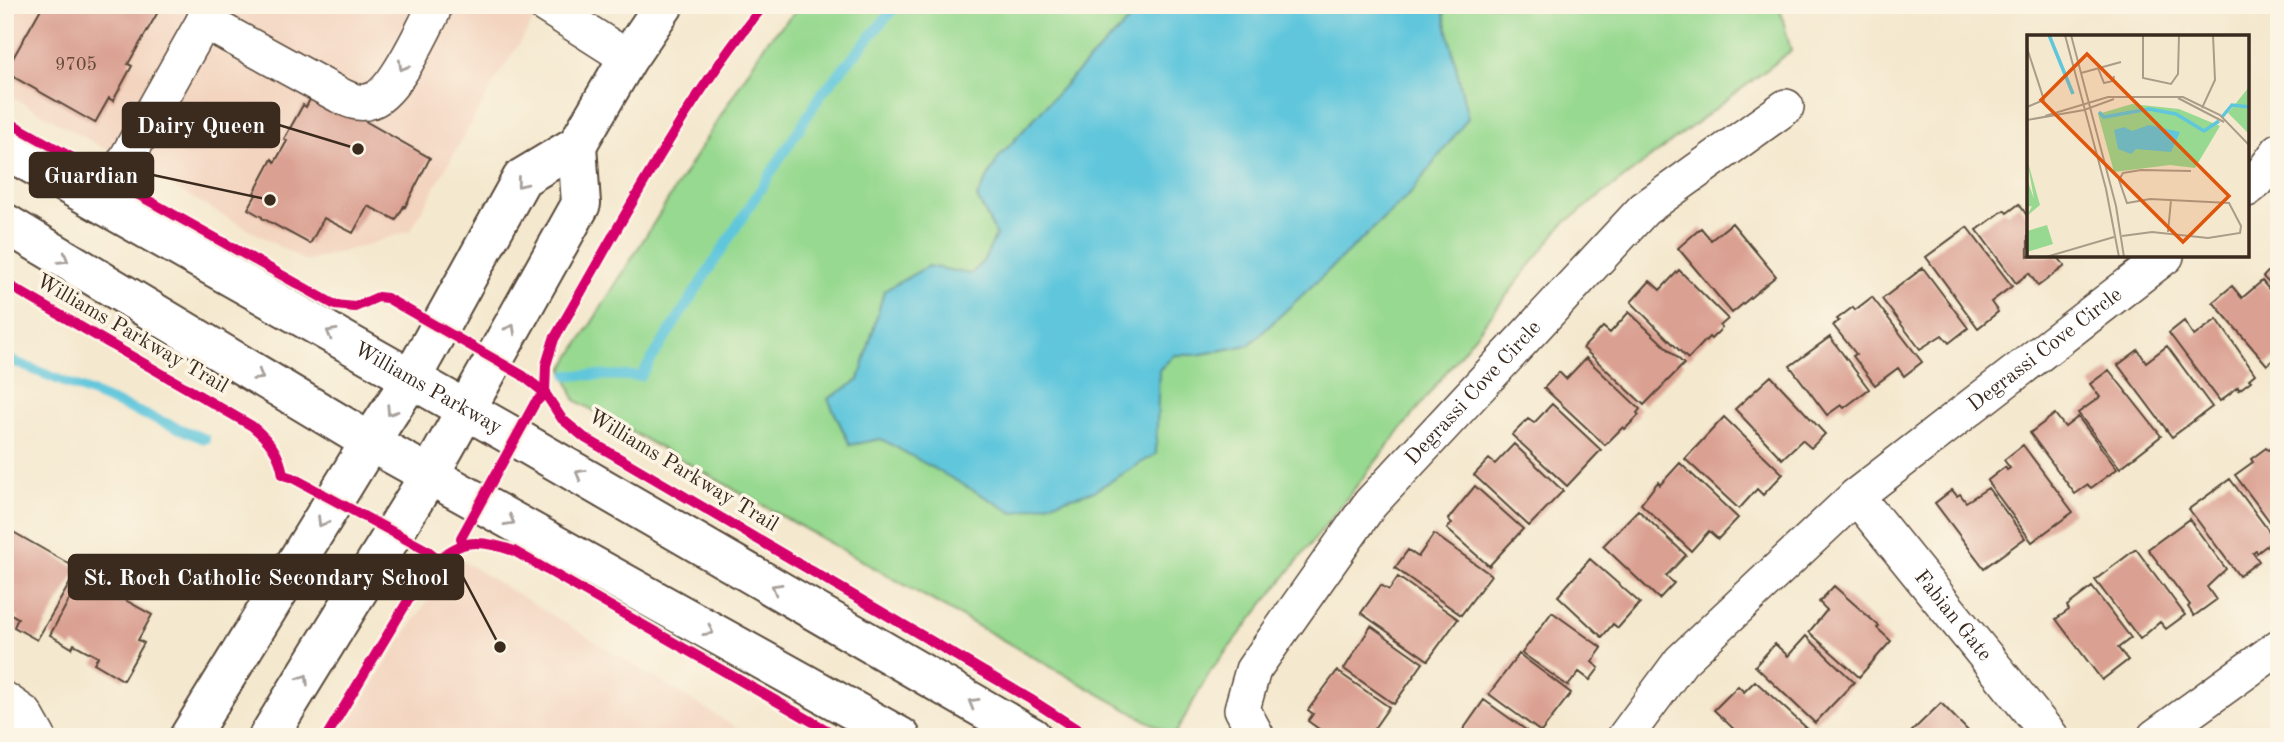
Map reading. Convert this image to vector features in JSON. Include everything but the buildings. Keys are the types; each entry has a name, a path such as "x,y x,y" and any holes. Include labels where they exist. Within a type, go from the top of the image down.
{"main road":[{"path":"189,737 411,379 522,178 577,145 628,58 664,5"},
{"path":"268,737 430,474 581,204 577,145"},
{"name":"Williams Parkway","path":"5,149 411,379 1032,737"},
{"path":"5,223 370,442 901,737"}],"street":[{"path":"101,204 209,13 266,56 347,99 363,103 379,98 392,85 432,13 433,5"},
{"path":"545,5 628,58"},
{"name":"Degrassi Cove Circle","path":"1257,737 1242,709 1253,670 1370,504 1644,209 1786,107"},
{"path":"2249,187 2279,152"},
{"name":"Degrassi Cove Circle","path":"1625,737 1681,661 1856,496 2165,257"},
{"name":"Fabian Gate","path":"1856,496 2051,737"},
{"path":"2155,737 2279,647"},
{"path":"5,700 25,714 38,737"}],"shaded area":[{"path":"5,5 544,5 495,81 411,230 305,261 5,93"},
{"path":"456,557 752,737 338,737"}],"green space":[{"path":"802,5 1779,5 1791,51 1562,225 1210,672 1174,736 575,400 563,369 767,41"}],"water":[{"path":"1145,5 1442,5 1468,118 1410,194 1249,345 1197,355 1174,355 1159,370 1156,454 1094,491 1014,513 881,439 850,445 828,399 859,380 884,291 928,266 971,274 984,260 996,235 977,197 999,157 1071,78"}],"waterway":[{"path":"568,375 641,376 822,93 897,5"},
{"path":"5,358 205,439"}],"cycle path":[{"path":"463,544 461,538 535,403 545,393 546,365 554,339 678,125 764,5"},
{"name":"Williams Parkway Trail","path":"5,120 335,305 355,307 378,297 387,298 522,375 545,393 562,419 585,438 1030,699 1089,737"},
{"name":"Williams Parkway Trail","path":"5,283 252,426 273,448 283,475 428,551 438,559"},
{"path":"326,737 427,569 448,552 477,543 514,551 839,737"}],"place":[{"name":"Dairy Queen","path":"358,149"},
{"name":"Guardian","path":"270,200"},
{"name":"St. Roch Catholic Secondary School","path":"500,647"}]}
